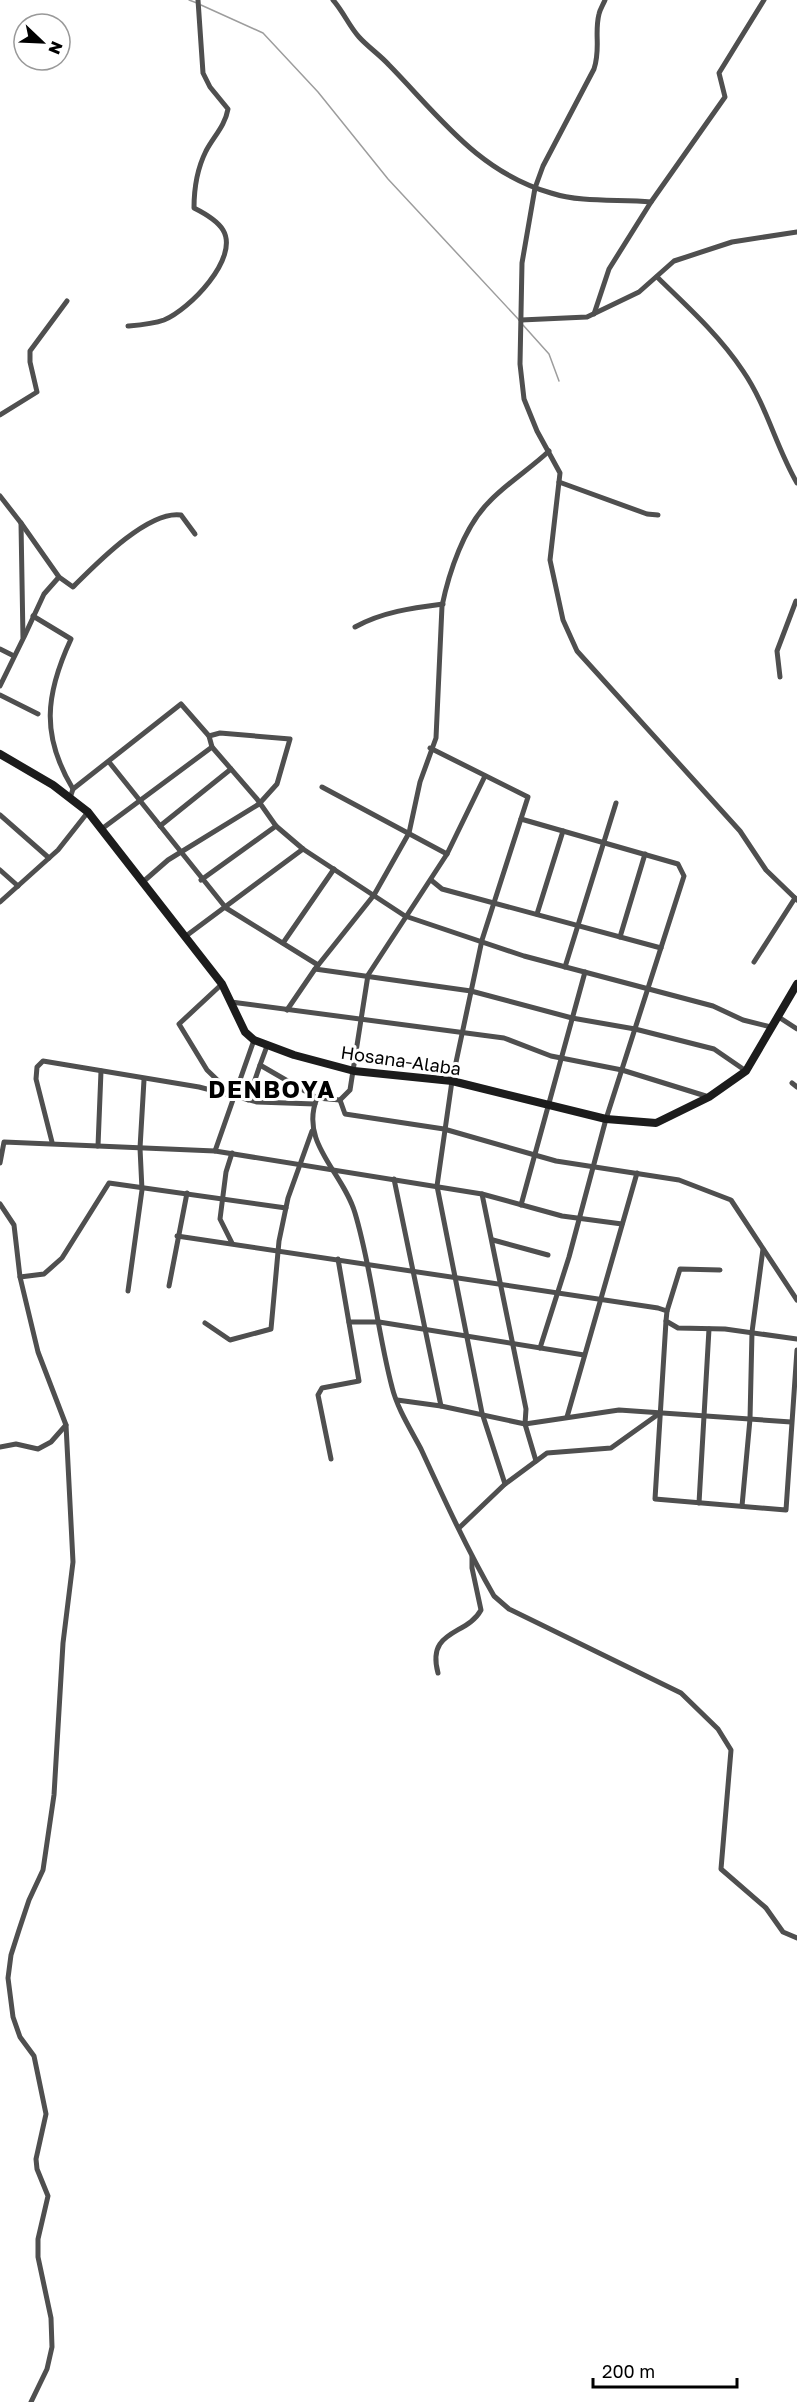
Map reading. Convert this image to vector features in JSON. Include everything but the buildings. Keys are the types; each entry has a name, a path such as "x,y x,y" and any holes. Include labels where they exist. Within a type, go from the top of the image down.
{"main road":[{"path":"0,754 70,798 103,828 222,984 245,1032 254,1040"},
{"name":"Hosana-Alaba","path":"254,1040 267,1046 354,1071 452,1081 606,1119 656,1123 709,1097 746,1071 797,984"}],"street":[{"path":"128,326 165,319 184,307 214,275 225,247 225,232 218,224 194,208 197,174 206,151 226,122 228,109 210,87 203,73 198,0"},
{"path":"333,0 346,15 357,36 389,64 454,137 479,157 535,188 572,198 651,202"},
{"path":"605,0 599,12 597,34 600,53 594,69 543,166 535,188 522,263 520,364 524,399 560,473 550,560 563,620 577,651 740,831 766,870 796,899 754,962"},
{"path":"594,314 609,269 651,202 725,96 719,73 764,0"},
{"path":"521,320 555,320 594,314 639,292 674,261 732,242 797,232"},
{"path":"657,277 719,340 744,372 762,404 797,483"},
{"path":"0,415 37,392 30,362 30,351 67,301"},
{"path":"287,1010 317,967 374,895 409,833 420,782 430,748 436,738 442,604 446,586 472,526 488,503 549,451"},
{"path":"559,482 647,514 658,514"},
{"path":"0,496 59,578 73,587 127,537 170,513 181,515 195,534"},
{"path":"21,523 23,639"},
{"path":"0,686 44,594 59,578"},
{"path":"780,677 777,651 797,600"},
{"path":"355,627 368,620 407,609 442,604"},
{"path":"33,616 71,639 59,664 50,710 50,733 56,757 73,789"},
{"path":"0,649 14,656"},
{"path":"0,695 39,714"},
{"path":"70,798 73,789 181,704 209,736 212,747 276,826 303,849 405,916 524,956 648,988 771,1027"},
{"path":"144,881 168,860 259,804 277,784 290,739 220,733 209,736"},
{"path":"103,828 212,747"},
{"path":"430,748 528,797 482,940 452,1081 437,1186 453,1276 482,1413 505,1484"},
{"path":"108,762 182,852 201,880 226,908 317,967 471,991 572,1018 635,1029 714,1049 746,1071"},
{"path":"160,826 231,769"},
{"path":"52,1142 36,1079 37,1067 43,1061 144,1080 199,1087 248,1100 340,1100 350,1090 359,1019 368,975 447,854 485,776"},
{"path":"322,787 447,854"},
{"path":"565,967 616,803"},
{"path":"0,902 49,858 88,812"},
{"path":"0,815 49,858"},
{"path":"521,819 678,864 684,876 606,1119 540,1348"},
{"path":"201,880 276,826"},
{"path":"537,914 563,831"},
{"path":"186,936 303,849"},
{"path":"620,937 645,854"},
{"path":"283,943 334,869"},
{"path":"0,870 18,886"},
{"path":"431,880 442,889 661,948"},
{"path":"521,1205 585,972"},
{"path":"222,984 179,1024 207,1070 234,1096"},
{"path":"231,1002 504,1038 561,1058 622,1070 709,1097"},
{"path":"777,1016 797,1029"},
{"path":"215,1151 254,1040"},
{"path":"248,1100 267,1046"},
{"path":"260,1065 316,1101"},
{"path":"98,1146 101,1071"},
{"path":"128,1291 142,1187 140,1148 144,1080"},
{"path":"340,1100 345,1114 444,1129 535,1155 593,1167 679,1180 731,1200 797,1300"},
{"path":"205,1323 230,1340 271,1329 278,1250 286,1208 312,1131 316,1101"},
{"path":"312,1131 321,1154 341,1180 354,1211 368,1263 392,1389 494,1596 509,1609 681,1693 718,1729 731,1750 722,1869 766,1908 783,1932 797,1938"},
{"path":"0,1162 2,1141 215,1151 482,1194 579,1219 622,1224"},
{"path":"232,1153 221,1199 220,1219 232,1243"},
{"path":"567,1417 637,1173"},
{"path":"394,1179 441,1406"},
{"path":"20,1277 44,1274 62,1258 109,1183 286,1208"},
{"path":"169,1286 187,1193"},
{"path":"482,1194 514,1344 526,1409 525,1424 536,1461"},
{"path":"0,1204 14,1225 20,1277 38,1352 66,1425 73,1562 63,1643 54,1794 43,1870 29,1900 19,1930 11,1956 8,1978 13,2017 20,2037 34,2056 46,2114 36,2159 37,2169 48,2196 38,2239 38,2257 51,2318 52,2347 47,2369 31,2402"},
{"path":"177,1236 414,1270 667,1311"},
{"path":"493,1240 548,1255"},
{"path":"742,1506 750,1419 752,1332 763,1249"},
{"path":"331,1459 318,1395 322,1388 359,1381 338,1259"},
{"path":"720,1270 680,1269 667,1311 655,1499 786,1509 797,1350"},
{"path":"666,1321 678,1328 752,1332 797,1339"},
{"path":"349,1322 379,1322 584,1355"},
{"path":"699,1503 709,1329"},
{"path":"397,1400 482,1413 525,1424 619,1410 791,1422"},
{"path":"459,1528 505,1484 547,1453 611,1448 660,1413"},
{"path":"0,1447 16,1444 38,1449 51,1442 66,1425"},
{"path":"438,1673 435,1654 440,1644 449,1634 477,1618 482,1610 472,1568 472,1555"}],"waterway":[{"path":"189,0 197,3"},
{"path":"201,5 263,33 318,92 388,179 520,321"},
{"path":"523,325 549,354 559,381"}],"district":[{"name":"DENBOYA","path":"272,1088"}]}
